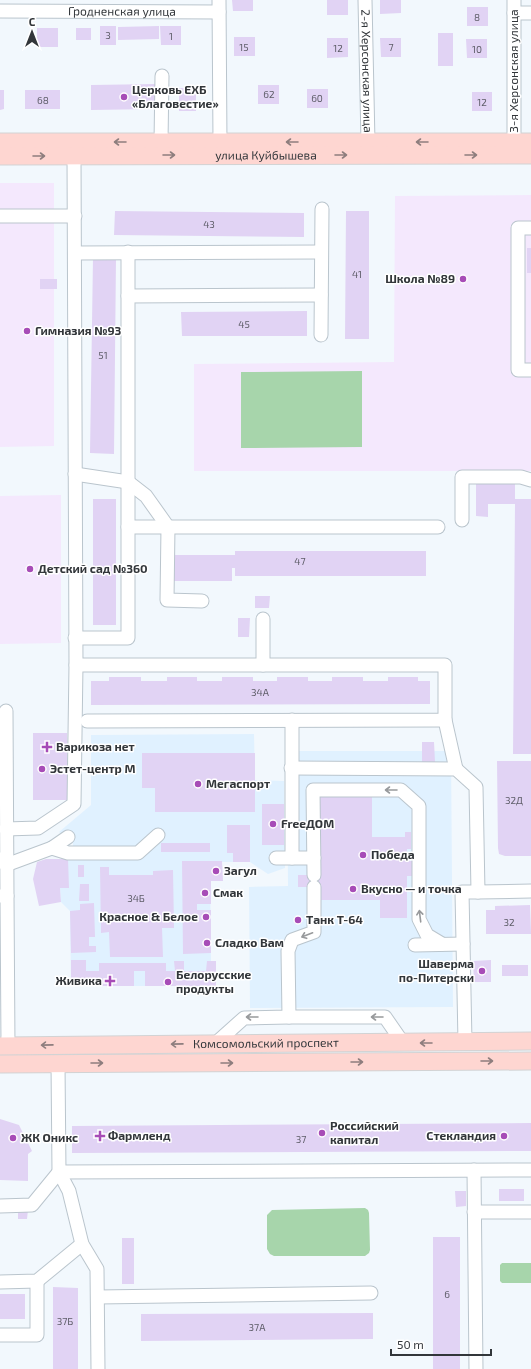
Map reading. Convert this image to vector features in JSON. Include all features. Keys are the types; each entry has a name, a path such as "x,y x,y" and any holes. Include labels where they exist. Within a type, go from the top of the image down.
{"main road":[{"name":"улица Куйбышева","path":"0,142 74,149 520,146 531,155"},
{"name":"улица Куйбышева","path":"0,156 162,142 220,148"},
{"name":"Комсомольский проспект","path":"4,1046 216,1043 531,1042"},
{"name":"Комсомольский проспект","path":"0,1064 531,1061"}],"street":[{"name":"2-я Херсонская улица","path":"365,0 368,148"},
{"name":"Гродненская улица","path":"0,11 219,6"},
{"path":"219,6 220,148"},
{"path":"514,6 531,13"},
{"name":"3-я Херсонская улица","path":"514,6 520,146"},
{"path":"162,76 162,142"},
{"path":"6,829 38,828 74,804 76,665 74,149"},
{"path":"322,209 322,335"},
{"path":"0,216 75,216"},
{"path":"531,228 518,228 518,370 531,370"},
{"path":"75,638 128,638 128,252"},
{"path":"75,253 321,252"},
{"path":"128,296 321,295"},
{"path":"75,474 128,482 146,496 168,527 167,600 202,601"},
{"path":"462,520 462,477 521,477 531,480"},
{"path":"128,527 438,527"},
{"path":"263,619 263,665"},
{"path":"76,665 445,665 445,720 456,770 476,787 478,892"},
{"path":"4,1046 3,861 6,829 6,711"},
{"path":"292,720 292,858"},
{"path":"88,721 445,720"},
{"path":"291,768 456,770"},
{"path":"289,1017 292,957 288,950 292,940 314,932 314,790 401,790 419,806 419,919 428,935 442,944"},
{"path":"52,848 68,853 138,853 158,835"},
{"path":"3,861 52,848 68,837"},
{"path":"276,858 314,858"},
{"path":"465,1042 462,892 531,891"},
{"path":"415,945 463,944"},
{"path":"216,1043 244,1018 385,1017 403,1043"},
{"path":"58,1064 59,1172 69,1191 82,1244 97,1269 98,1369"},
{"path":"474,1170 476,1369"},
{"path":"59,1172 531,1170"},
{"path":"0,1206 32,1205 59,1172"},
{"path":"474,1212 531,1212"},
{"path":"0,1282 36,1281 82,1244"},
{"path":"0,1335 37,1335 36,1281"},
{"path":"98,1297 371,1293"}],"shaded area":[{"name":"Гимназия №93","path":"0,183 54,183 54,446 0,447"},
{"name":"Школа №89","path":"531,195 531,471 194,471 194,364 394,362 395,196"},
{"name":"Детский сад №360","path":"61,495 61,643 0,644 0,496"},
{"path":"254,734 255,780 284,781 285,868 268,874 250,862 210,862 211,961 216,961 216,986 71,986 70,911 61,902 60,888 68,887 68,847 73,847 73,840 59,832 91,805 91,735"},
{"path":"287,751 451,751 453,1007 250,1008 249,887 288,886"}],"green space":[{"path":"362,371 362,447 241,448 241,372"},
{"path":"365,1208 369,1213 370,1250 365,1256 274,1256 270,1254 267,1249 267,1215 272,1210"},
{"path":"502,1263 531,1263 531,1283 502,1283 500,1281 500,1265"}],"building":[{"path":"232,0 253,0 253,11 233,11"},
{"path":"327,0 348,0 348,15 327,15"},
{"path":"380,0 401,0 401,13 380,14"},
{"path":"467,7 488,7 488,26 467,26"},
{"path":"100,26 116,26 116,45 100,45"},
{"path":"159,26 159,39 118,40 118,27"},
{"path":"160,26 181,26 181,45 161,45"},
{"path":"37,28 58,28 58,47 37,47"},
{"path":"76,28 91,28 91,40 76,40"},
{"path":"438,33 453,33 453,66 438,66"},
{"path":"234,37 255,37 255,56 234,56"},
{"path":"327,38 348,38 348,57 327,58"},
{"path":"380,38 401,38 401,57 381,57"},
{"path":"466,39 487,39 487,58 467,58"},
{"name":"Церковь ЕХБ «Благовестие»","path":"156,84 156,109 91,110 91,85"},
{"path":"258,85 279,85 279,104 258,104"},
{"path":"179,88 196,88 196,111 179,111"},
{"path":"307,89 328,89 328,108 307,108"},
{"path":"0,90 4,90 4,109 0,110"},
{"path":"25,90 60,90 60,109 25,109"},
{"path":"472,92 492,92 492,111 472,111"},
{"path":"115,211 304,213 304,237 114,235"},
{"path":"346,211 369,211 369,339 345,339"},
{"path":"527,248 531,248 531,273 527,273"},
{"path":"93,258 116,258 114,454 90,453"},
{"path":"40,279 57,279 57,289 40,289"},
{"path":"307,311 307,336 182,336 181,312"},
{"path":"476,480 515,480 515,499 531,499 531,754 513,754 515,504 488,504 488,517 476,516"},
{"path":"93,499 116,499 116,625 93,625"},
{"path":"235,551 426,551 426,576 235,576 235,568 232,568 232,581 174,581 174,555 235,555"},
{"path":"255,596 270,596 269,608 255,608"},
{"path":"238,618 250,618 249,637 238,637"},
{"path":"109,677 141,677 141,681 167,681 167,677 197,677 197,681 222,681 222,677 253,677 253,681 277,681 277,677 308,677 308,681 332,681 332,677 363,677 363,681 388,681 388,677 418,677 418,681 430,681 430,704 91,705 91,681 109,681"},
{"path":"33,733 67,733 67,800 33,800"},
{"path":"422,742 434,742 435,762 422,762"},
{"name":"Мегаспорт","path":"142,753 255,753 255,812 155,812 155,788 142,788"},
{"path":"497,761 531,761 531,856 505,856 499,854"},
{"name":"Победа","path":"320,795 372,795 372,837 405,837 405,832 411,832 411,849 407,849 407,861 413,861 413,876 407,876 407,918 380,918 380,900 320,900 320,887 298,887 298,875 320,875"},
{"name":"FreeДОМ","path":"262,804 284,804 284,845 262,845"},
{"path":"227,825 250,825 250,862 233,862 233,853 227,853"},
{"path":"161,843 210,843 210,852 161,852"},
{"path":"46,859 68,859 69,888 60,888 61,902 39,906 33,879 37,862"},
{"path":"182,861 222,861 223,881 211,881 211,904 197,904 197,910 211,910 211,953 183,954"},
{"path":"78,865 84,865 84,877 78,877"},
{"path":"100,867 109,867 109,875 153,875 153,871 173,870 174,928 162,928 163,957 110,957 109,932 101,933"},
{"path":"80,884 89,884 89,901 79,901"},
{"path":"94,903 95,937 89,937 89,946 96,946 96,952 71,953 70,911 80,910 80,904"},
{"path":"530,905 531,934 486,934 486,910 495,910 495,906"},
{"path":"71,960 86,960 86,971 99,971 99,963 166,963 166,971 175,971 174,961 184,961 184,971 206,971 207,961 216,961 216,986 145,986 145,971 134,971 134,986 71,986"},
{"name":"Шаверма по-Питерски","path":"491,960 491,982 474,982 473,961"},
{"path":"502,965 528,965 528,976 502,976"},
{"name":"ЖК Оникс","path":"0,1119 19,1125 32,1151 28,1154 28,1181 0,1180"},
{"path":"531,1123 531,1151 72,1153 72,1126"},
{"path":"499,1189 524,1189 524,1201 499,1201"},
{"path":"455,1191 466,1191 466,1206 456,1207"},
{"path":"18,1210 28,1210 27,1219 18,1219"},
{"path":"433,1237 460,1237 460,1369 433,1369"},
{"path":"122,1238 134,1238 134,1284 122,1284"},
{"path":"53,1287 78,1288 78,1369 53,1369"},
{"path":"0,1294 25,1294 25,1319 0,1319"},
{"path":"373,1313 373,1339 141,1341 141,1314"}],"place":[{"name":"Церковь ЕХБ «Благовестие»","path":"124,97"},
{"name":"Школа №89","path":"463,279"},
{"name":"Гимназия №93","path":"27,331"},
{"name":"Детский сад №360","path":"30,569"},
{"name":"Варикоза нет","path":"47,747"},
{"name":"Эстет-центр М","path":"42,769"},
{"name":"Мегаспорт","path":"198,784"},
{"name":"FreeДОМ","path":"273,824"},
{"name":"Победа","path":"363,855"},
{"name":"Загул","path":"216,871"},
{"name":"Вкусно — и точка","path":"353,889"},
{"name":"Смак","path":"205,893"},
{"name":"Красное & Белое","path":"206,917"},
{"name":"Танк Т-64","path":"298,920"},
{"name":"Сладко Вам","path":"207,943"},
{"name":"Шаверма по-Питерски","path":"482,971"},
{"name":"Живика","path":"110,981"},
{"name":"Белорусские продукты","path":"168,982"},
{"name":"Российский капитал","path":"322,1133"},
{"name":"Фармленд","path":"100,1136"},
{"name":"Стекландия","path":"504,1136"},
{"name":"ЖК Оникс","path":"13,1138"}]}
